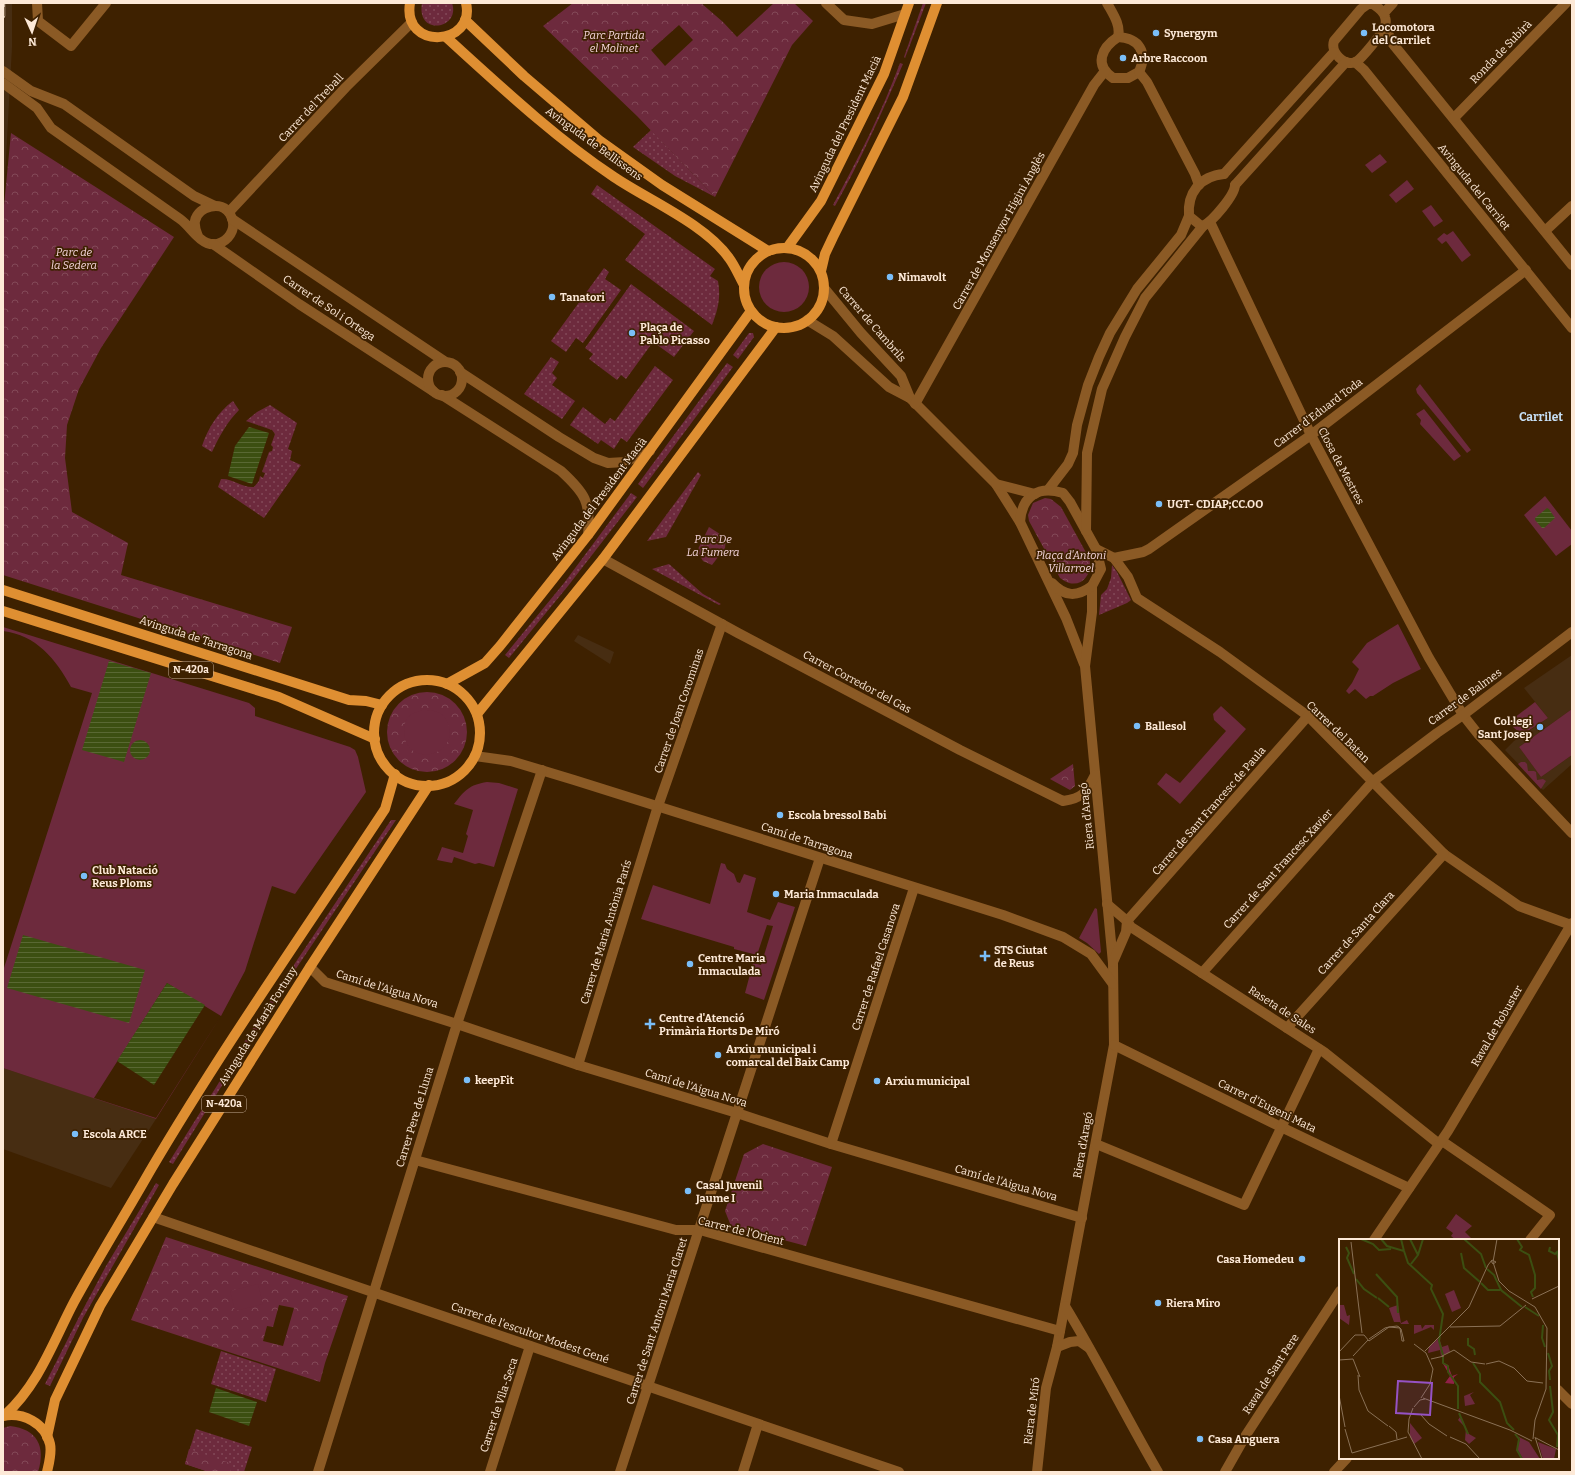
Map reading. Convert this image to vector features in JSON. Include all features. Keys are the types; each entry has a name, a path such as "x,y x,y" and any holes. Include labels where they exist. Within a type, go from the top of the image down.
{"main road":[{"path":"410,3 408,12 412,22 424,35 434,38 446,37 456,32 465,20 466,3"},
{"name":"Avinguda del President Macià","path":"787,248 821,201 884,74 909,3"},
{"path":"821,271 814,261 804,253 787,248 777,248 768,251 758,256 751,264 746,274 744,284 745,298 751,311 760,320 776,327 790,327 799,325 807,320 820,306 824,288 821,271 825,254 903,97 937,3"},
{"name":"Avinguda de Bellissens","path":"465,20 524,76 600,140 662,184 768,251"},
{"name":"Avinguda de Bellissens","path":"446,37 516,101 575,148 614,177 684,219 712,240 729,258 744,284"},
{"name":"Avinguda del President Macià","path":"447,684 485,663 500,646 588,535 751,311"},
{"path":"477,714 603,559 776,327"},
{"name":"Avinguda de Tarragona","path":"3,590 349,700 366,701 382,705"},
{"name":"N-420a","path":"3,611 279,698 375,739"},
{"path":"437,680 447,684 465,696 472,704 477,714 480,735 479,746 475,756 467,768 456,777 443,783 429,785 414,784 395,774 381,759 375,739 375,725 382,705 392,693 410,682 437,680"},
{"name":"N-420a","path":"4,1415 19,1403 38,1376 73,1303 102,1252 210,1074 385,809 395,774"},
{"name":"Avinguda de Marià Fortuny","path":"47,1437 55,1400 100,1306 173,1184 310,967 429,785"},
{"name":"N-420a","path":"4,1415 18,1414 39,1425 47,1437 50,1445 51,1456 47,1472"}],"street":[{"path":"37,3 38,21 71,46 106,3"},
{"path":"826,3 844,20 872,24 905,14"},
{"path":"1108,3 1117,22 1119,31 1118,37"},
{"path":"1048,490 1068,464 1073,453 1077,425 1088,385 1110,333 1137,289 1181,235 1189,216 1189,200 1194,190 1202,181 1213,176 1224,174 1334,52 1333,46 1338,35 1359,6 1373,3 1384,13 1386,18 1385,27 1364,54 1351,62 1235,185 1233,194 1206,224 1145,298 1102,389 1087,452 1086,533"},
{"path":"1384,13 1393,3"},
{"name":"Ronda de Subirà","path":"1454,118 1566,3"},
{"name":"Carrer del Treball","path":"230,216 346,87 412,22"},
{"path":"1385,27 1393,44 1572,265"},
{"path":"1140,72 1128,78 1113,78 1105,71 1101,60 1103,53 1111,41 1118,37 1126,37 1135,41 1140,46 1143,54 1140,72 1147,82 1195,174 1199,185"},
{"name":"Avinguda del Carrilet","path":"1334,52 1364,70 1572,328"},
{"path":"3,71 31,91 64,104 194,196 215,206 226,209 230,216 232,231 229,237 219,244 202,241 182,221 51,128 37,108 3,83"},
{"name":"Carrer de Monsenyor Higini Anglès","path":"912,401 1094,85 1105,71"},
{"path":"1224,174 1235,185"},
{"path":"198,236 194,226 197,215 201,210 215,206"},
{"path":"1545,231 1572,206"},
{"name":"Carrer de Sol i Ortega","path":"230,216 444,361"},
{"path":"1189,216 1200,225 1206,224"},
{"name":"Closa de Mestres","path":"1206,224 1311,435 1429,658 1463,716 1478,734 1572,833"},
{"name":"Carrer de Sol i Ortega","path":"213,244 299,304 561,471 575,484 586,500 590,518 588,535"},
{"name":"Carrer d'Eduard Toda","path":"1114,558 1142,552 1148,549 1311,435 1526,270"},
{"name":"Carrer de Cambrils","path":"824,288 861,333 901,376 912,401"},
{"name":"Carrer de Cambrils","path":"807,320 833,336 889,387 912,401 996,484 1020,522 1046,577"},
{"path":"444,361 454,364 460,372 462,378 458,389 448,395 438,393 429,387 428,381 430,370 434,366 444,361"},
{"path":"460,372 594,458 608,463 625,462 650,451"},
{"path":"996,484 1035,494"},
{"path":"1020,522 1021,510 1026,500 1035,494 1048,490 1063,493 1070,502 1096,549 1101,569 1092,586 1085,591 1078,594 1069,594 1060,591 1046,577"},
{"name":"Carrer del Batan","path":"1096,549 1114,558 1128,577 1137,598 1220,652 1308,716 1444,854 1519,906 1571,924"},
{"name":"Carrer Corredor del Gas","path":"603,559 960,750 1063,801 1075,799 1087,792 1094,775"},
{"name":"Riera d'Aragó","path":"1046,577 1066,618 1084,666"},
{"name":"Riera d'Aragó","path":"1060,1331 1114,1045 1112,984 1113,963 1084,666 1092,612 1092,586"},
{"name":"Carrer de Joan Corominas","path":"658,806 722,624"},
{"name":"Carrer de Balmes","path":"1372,782 1437,733 1463,716 1572,632"},
{"name":"Carrer de Sant Francesc de Paula","path":"1127,921 1308,716"},
{"name":"Camí de Tarragona","path":"475,756 512,761 542,770 1003,915 1063,937 1091,954 1112,984"},
{"name":"Carrer Pere de Lluna","path":"318,1472 457,1024 542,770"},
{"name":"Carrer de Sant Francesc Xavier","path":"1202,973 1372,782"},
{"name":"Carrer de Maria Antònia París","path":"578,1064 658,806"},
{"name":"Carrer de Santa Clara","path":"1287,1028 1444,854"},
{"name":"Carrer de Sant Antoni Maria Claret","path":"620,1472 820,858"},
{"name":"Carrer de Rafael Casanova","path":"831,1144 914,888"},
{"name":"Raseta de Sales","path":"1107,904 1132,927 1324,1052 1440,1143 1550,1215 1531,1239"},
{"name":"Riera d'Aragó","path":"1113,963 1126,932 1127,921"},
{"name":"Raval de Robuster","path":"1440,1143 1571,924"},
{"name":"Camí de l'Aigua Nova","path":"310,967 325,982 831,1144 1082,1218"},
{"name":"Carrer d'Eugeni Mata","path":"1114,1045 1409,1188"},
{"path":"1096,1144 1244,1205 1318,1049"},
{"path":"1375,1239 1440,1143"},
{"name":"Carrer de l'Orient","path":"415,1160 676,1230 700,1230 1060,1331"},
{"name":"Carrer de l'escultor Modest Gené","path":"153,1217 899,1472"},
{"name":"Raval de Sant Pere","path":"1225,1472 1246,1435 1339,1293"},
{"path":"1065,1306 1091,1349 1134,1431 1158,1472"},
{"name":"Riera de Miró","path":"1037,1472 1046,1388 1060,1331"},
{"path":"1057,1347 1070,1342 1079,1341 1091,1349"},
{"name":"Carrer de Vila-Seca","path":"490,1472 530,1346"},
{"path":"1559,1391 1572,1404"},
{"path":"743,1472 758,1424"},
{"path":"1334,1472 1346,1459"}],"shaded area":[{"path":"3,3 12,3 12,47 3,213"},
{"path":"249,427 269,433 252,484 228,476 235,446"},
{"path":"1547,508 1555,518 1544,528 1542,528 1535,518"},
{"path":"578,635 614,652 610,664 574,641"},
{"name":"Col·legi Sant Josep","path":"1572,655 1572,709 1519,747 1541,777 1572,755 1572,764 1543,790 1505,750 1514,741 1548,718 1524,688"},
{"path":"109,661 151,673 124,762 82,750"},
{"path":"140,740 147,743 150,750 147,757 140,760 133,757 130,750 133,743"},
{"path":"23,935 145,970 129,1023 7,988"},
{"path":"167,983 205,1005 154,1085 117,1061"},
{"name":"Escola ARCE","path":"3,1068 156,1119 111,1188 3,1149"},
{"path":"216,1388 257,1402 249,1426 209,1412"}],"green space":[{"path":"422,3 452,3 453,12 450,19 445,23 438,26 431,25 425,21 422,14"},
{"name":"Parc Partida el Molinet","path":"573,3 701,3 723,22 737,37 774,3 794,3 813,21 792,45 715,197 637,116 543,26","holes":["679,25 693,40 665,66 651,50"]},
{"path":"923,3 926,3 905,58 904,57"},
{"path":"900,63 903,64 879,118 854,171 835,206 833,205 869,135"},
{"path":"651,130 715,197 675,176 633,147"},
{"name":"Parc de la Sedera","path":"11,133 174,237 101,348 79,389 67,425 65,458 72,512 128,543 121,575 292,627 280,663 3,575 3,216"},
{"path":"1380,154 1387,162 1372,173 1365,165"},
{"path":"1407,180 1414,189 1396,203 1389,195"},
{"path":"597,185 715,269 710,276 718,281 719,298 712,325 625,260 645,234 591,194"},
{"path":"1431,205 1443,221 1434,227 1422,211"},
{"path":"1453,231 1471,255 1462,262 1446,241 1442,244 1437,239 1444,233 1447,235"},
{"path":"779,262 789,262 802,269 809,282 809,292 802,305 789,312 779,312 770,308 763,301 759,292 759,282 763,273 770,266"},
{"path":"604,268 609,272 605,279 621,290 583,343 576,338 566,352 551,341"},
{"path":"631,284 694,331 674,357 653,342 626,379 621,375 617,380 589,359 593,354 585,348"},
{"path":"749,333 753,333 754,337 738,359 733,355"},
{"path":"551,357 559,362 552,373 557,378 552,385 575,401 562,419 524,394"},
{"path":"727,363 733,367 643,488 638,484"},
{"path":"655,366 673,380 627,442 621,438 614,449 601,440 598,444 570,425 583,407 605,424 610,418 615,421"},
{"path":"1420,384 1471,450 1467,453 1417,393 1416,389"},
{"path":"233,401 239,410 224,430 212,452 202,446 204,439 218,415"},
{"path":"270,405 297,423 288,449 292,451 290,460 301,465 264,518 218,487 221,479 254,487 259,481 260,476 263,478 265,473 262,472 269,452 272,451 273,447 271,445 275,434 272,430 246,421 257,412"},
{"path":"1424,409 1461,456 1454,461 1420,424 1421,420 1416,414"},
{"path":"698,472 701,475 666,537 647,541"},
{"path":"631,493 637,497 568,586 509,658 505,655 564,583"},
{"path":"1545,496 1572,531 1572,544 1556,556 1524,515"},
{"name":"Plaça d'Antoni Villarroel","path":"1045,498 1051,499 1061,507 1089,558 1089,572 1083,580 1075,584 1066,582 1060,578 1029,521 1028,515 1033,503"},
{"name":"Parc De La Fumera","path":"709,527 726,538 725,548 712,565 703,561 697,551"},
{"path":"669,564 703,594 721,604 719,605 652,569"},
{"path":"1112,565 1131,600 1099,615 1101,595 1107,589 1111,578"},
{"path":"1398,624 1421,669 1366,699 1355,689 1349,694 1346,691 1359,669 1352,662 1367,643"},
{"path":"3,627 249,703 255,708 255,716 350,747 355,750 358,757 366,792 295,894 272,886 245,971 221,1016 156,1119 3,1068 3,971 92,693 71,687 52,658 35,643 15,633 3,631","holes":["167,983 221,1016 156,1118 94,1098"]},
{"path":"427,692 442,695 455,704 464,717 467,732 464,747 455,760 442,769 427,772 412,769 399,760 390,747 387,732 390,717 399,704 412,695"},
{"path":"1535,702 1548,718 1520,736 1520,733 1513,727 1514,718"},
{"path":"1221,706 1246,729 1180,804 1157,784 1166,773 1180,783 1226,731 1214,720 1213,714"},
{"path":"1572,709 1572,755 1541,777 1519,747"},
{"path":"422,710 440,713 448,723 450,731 449,739 444,747 435,753 419,754 410,748 406,741 404,728 406,720 408,717"},
{"path":"1525,762 1527,764 1528,771 1536,772 1537,780 1543,779 1546,781 1541,789 1518,764"},
{"path":"1073,764 1075,786 1070,790 1050,779"},
{"path":"487,782 499,783 518,789 494,867 479,863 475,864 454,857 452,863 437,860 442,847 463,853 468,836 466,834 473,810 454,804 468,789"},
{"path":"391,820 396,820 281,991 173,1164 169,1162 279,987"},
{"path":"721,863 725,864 727,869 734,874 737,882 740,883 744,874 756,878 747,912 770,920 778,902 795,907 764,1000 745,993 753,963 761,965 773,926 767,925 757,955 641,919 653,885 710,904"},
{"path":"1095,908 1097,909 1101,952 1099,954 1079,938"},
{"path":"763,1144 832,1167 806,1246 731,1226 725,1211 744,1154"},
{"path":"156,1183 159,1185 83,1318 50,1386 45,1384 106,1266"},
{"path":"1456,1214 1472,1226 1465,1232 1472,1239 1455,1239 1451,1236 1453,1233 1446,1228"},
{"path":"166,1237 348,1296 320,1382 131,1320","holes":["279,1305 294,1308 283,1346 263,1341 267,1326 273,1327"]},
{"path":"258,1284 263,1304 235,1311 230,1291"},
{"path":"221,1351 276,1369 266,1402 211,1384"},
{"path":"10,1426 27,1431 37,1440 41,1454 38,1472 3,1472 3,1428"},
{"path":"196,1429 252,1447 244,1472 209,1472 185,1464"},
{"path":"189,1449 233,1464 230,1472 209,1472 185,1464"}],"railway":[{"path":"3,3 3,16"}],"place":[{"name":"Synergym","path":"1156,33"},
{"name":"Locomotora del Carrilet","path":"1364,33"},
{"name":"Arbre Raccoon","path":"1123,58"},
{"name":"Nimavolt","path":"890,277"},
{"name":"Tanatori","path":"552,297"},
{"name":"Plaça de Pablo Picasso","path":"632,333"},
{"name":"UGT- CDIAP;CC.OO","path":"1159,504"},
{"name":"Ballesol","path":"1137,726"},
{"name":"Col·legi Sant Josep","path":"1540,727"},
{"name":"Escola bressol Babi","path":"780,815"},
{"name":"Club Natació Reus Ploms","path":"84,876"},
{"name":"Maria Inmaculada","path":"776,894"},
{"name":"STS Ciutat de Reus","path":"985,956"},
{"name":"Centre Maria Inmaculada","path":"690,964"},
{"name":"Centre d'Atenció Primària Horts De Miró","path":"650,1024"},
{"name":"Arxiu municipal i comarcal del Baix Camp","path":"718,1055"},
{"name":"keepFit","path":"467,1080"},
{"name":"Arxiu municipal","path":"877,1081"},
{"name":"Escola ARCE","path":"75,1134"},
{"name":"Casal Juvenil Jaume I","path":"688,1191"},
{"name":"Casa Homedeu","path":"1302,1259"},
{"name":"Riera Miro","path":"1158,1303"},
{"name":"Casa Anguera","path":"1200,1439"}],"district":[{"name":"Carrilet","path":"1541,417"}]}
